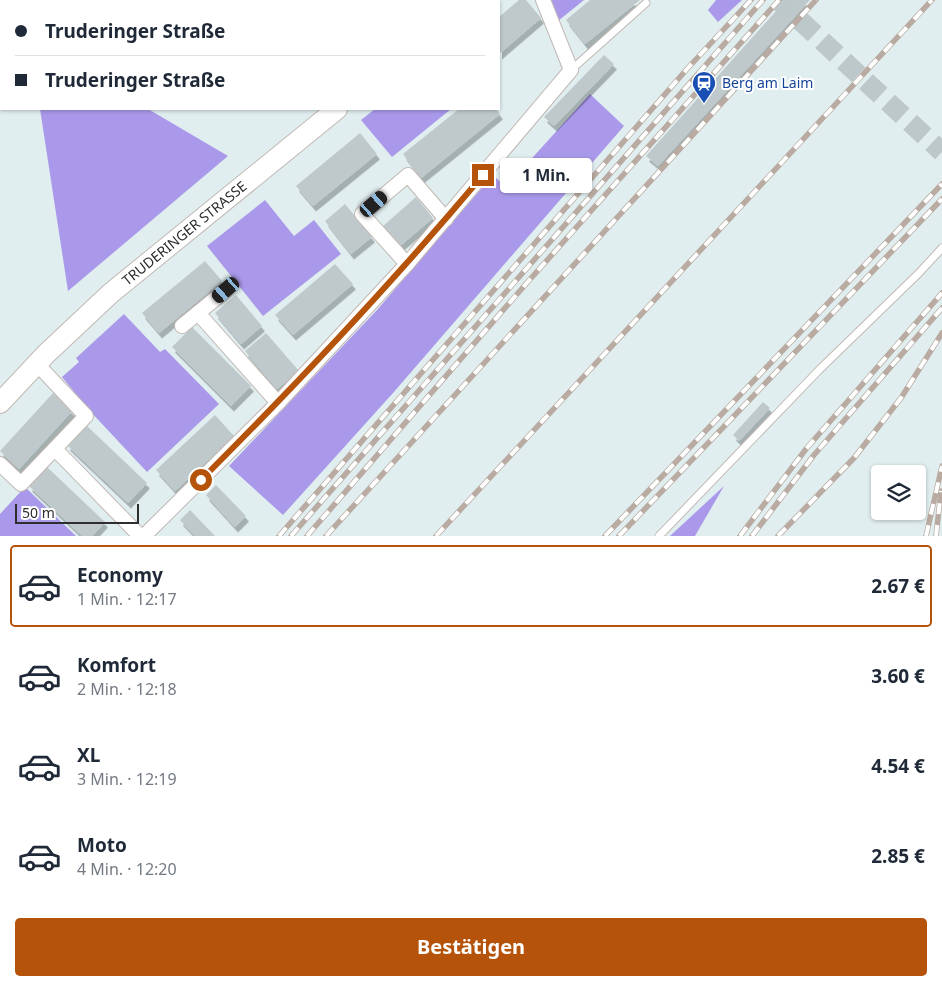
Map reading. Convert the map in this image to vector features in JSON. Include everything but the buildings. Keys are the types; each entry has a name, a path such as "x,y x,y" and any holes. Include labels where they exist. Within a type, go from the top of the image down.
{"street":[{"path":"144,536 278,403 407,264 572,70 544,0"},
{"name":"TRUDERINGER STRASSE","path":"0,403 37,364 111,293 336,110"},
{"path":"407,264 362,214 408,175 446,219"},
{"path":"182,326 226,290"},
{"path":"198,313 278,403"},
{"path":"0,464 21,484 86,416 37,364"},
{"path":"55,449 140,536"}],"lane":[{"path":"572,70 646,3"},
{"path":"660,536 820,370 920,274 942,248"}],"shaded area":[{"path":"549,0 584,0 558,21"},
{"path":"716,0 742,0 718,22 708,10"},
{"path":"590,94 624,126 393,393 283,515 229,466 377,310 493,175 506,187"},
{"path":"40,110 150,110 228,156 68,291"},
{"path":"374,110 450,110 392,157 361,120"},
{"path":"265,200 294,236 314,220 341,254 263,316 207,246"},
{"path":"124,314 160,352 165,349 219,404 147,472 89,410 62,377 79,362 76,358"},
{"path":"724,486 695,536 670,536"},
{"path":"25,487 76,536 0,536 0,514"}],"tunnel":[{"path":"778,0 942,152"}],"railway":[{"path":"279,536 687,69 751,0"},
{"path":"291,536 763,0"},
{"path":"307,536 525,285 779,0"},
{"path":"326,536 816,0"},
{"path":"436,536 932,0"},
{"path":"605,536 942,184"},
{"path":"619,536 942,199"},
{"path":"740,536 806,449 942,293"},
{"path":"752,536 814,455 942,308"},
{"path":"778,536 854,458 901,398 942,333"},
{"path":"926,536 942,466"},
{"path":"936,536 941,491"}],"place":[{"name":"Berg am Laim","path":"704,104"}],"route":[{"path":"201,480 278,403 407,264 483,175"}]}
